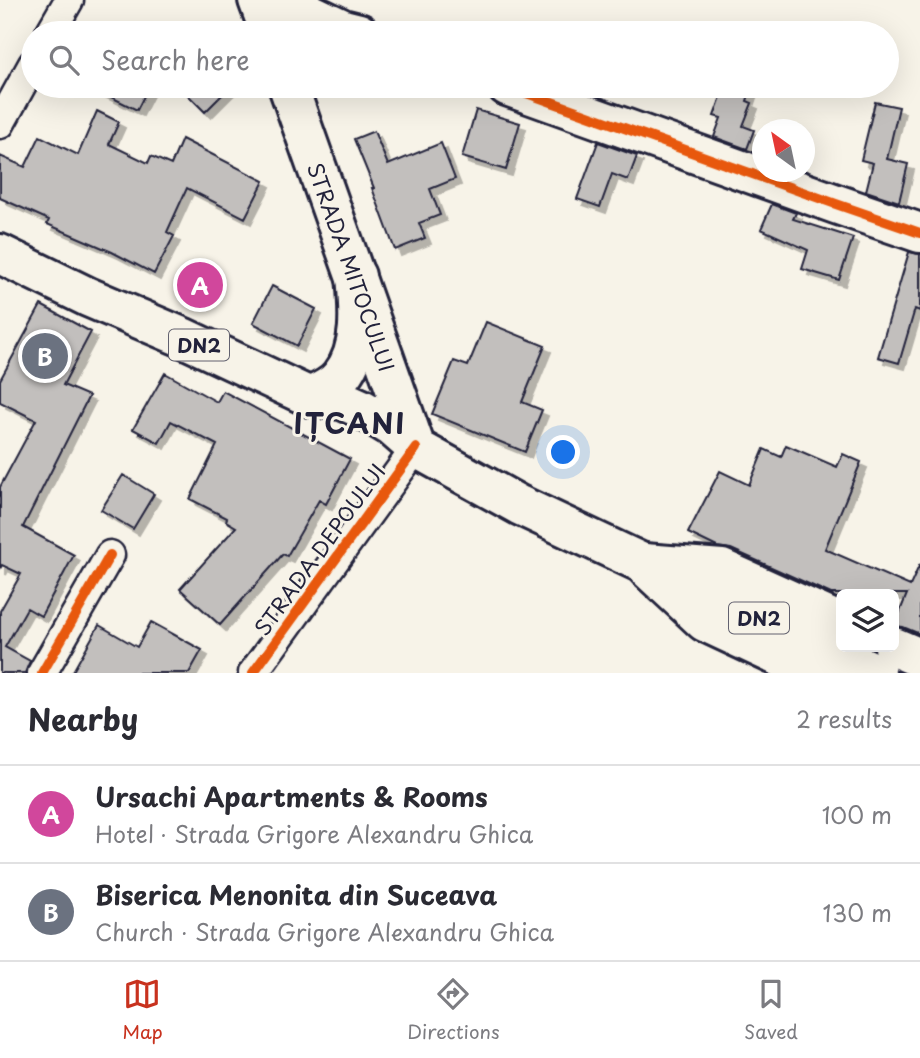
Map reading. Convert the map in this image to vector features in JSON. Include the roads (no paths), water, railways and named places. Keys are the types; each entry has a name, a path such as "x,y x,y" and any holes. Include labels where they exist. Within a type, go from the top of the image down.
{"main road":[{"path":"258,0 266,21"},
{"path":"282,0 326,21"},
{"name":"STRADA MITOCULUI","path":"292,98 416,448"},
{"path":"541,98 920,233"},
{"name":"DN2","path":"0,254 88,297 182,337 310,397 329,418 351,430 385,446 416,448 519,505 876,673"},
{"path":"310,397 341,378 353,355 359,310 356,276"},
{"path":"642,562 722,569 836,621"},
{"path":"642,562 705,622 814,673"},
{"path":"899,649 920,658"}],"street":[{"path":"57,21 69,0"},
{"path":"0,124 21,86"},
{"name":"STRADA DEPOULUI","path":"253,673 416,448"},
{"path":"42,673 110,555"}],"place":[{"name":"Ursachi Apartments & Rooms","path":"200,285"},
{"name":"Biserica Menonita din Suceava","path":"45,356"}],"district":[{"name":"IȚCANI","path":"350,422"}]}
